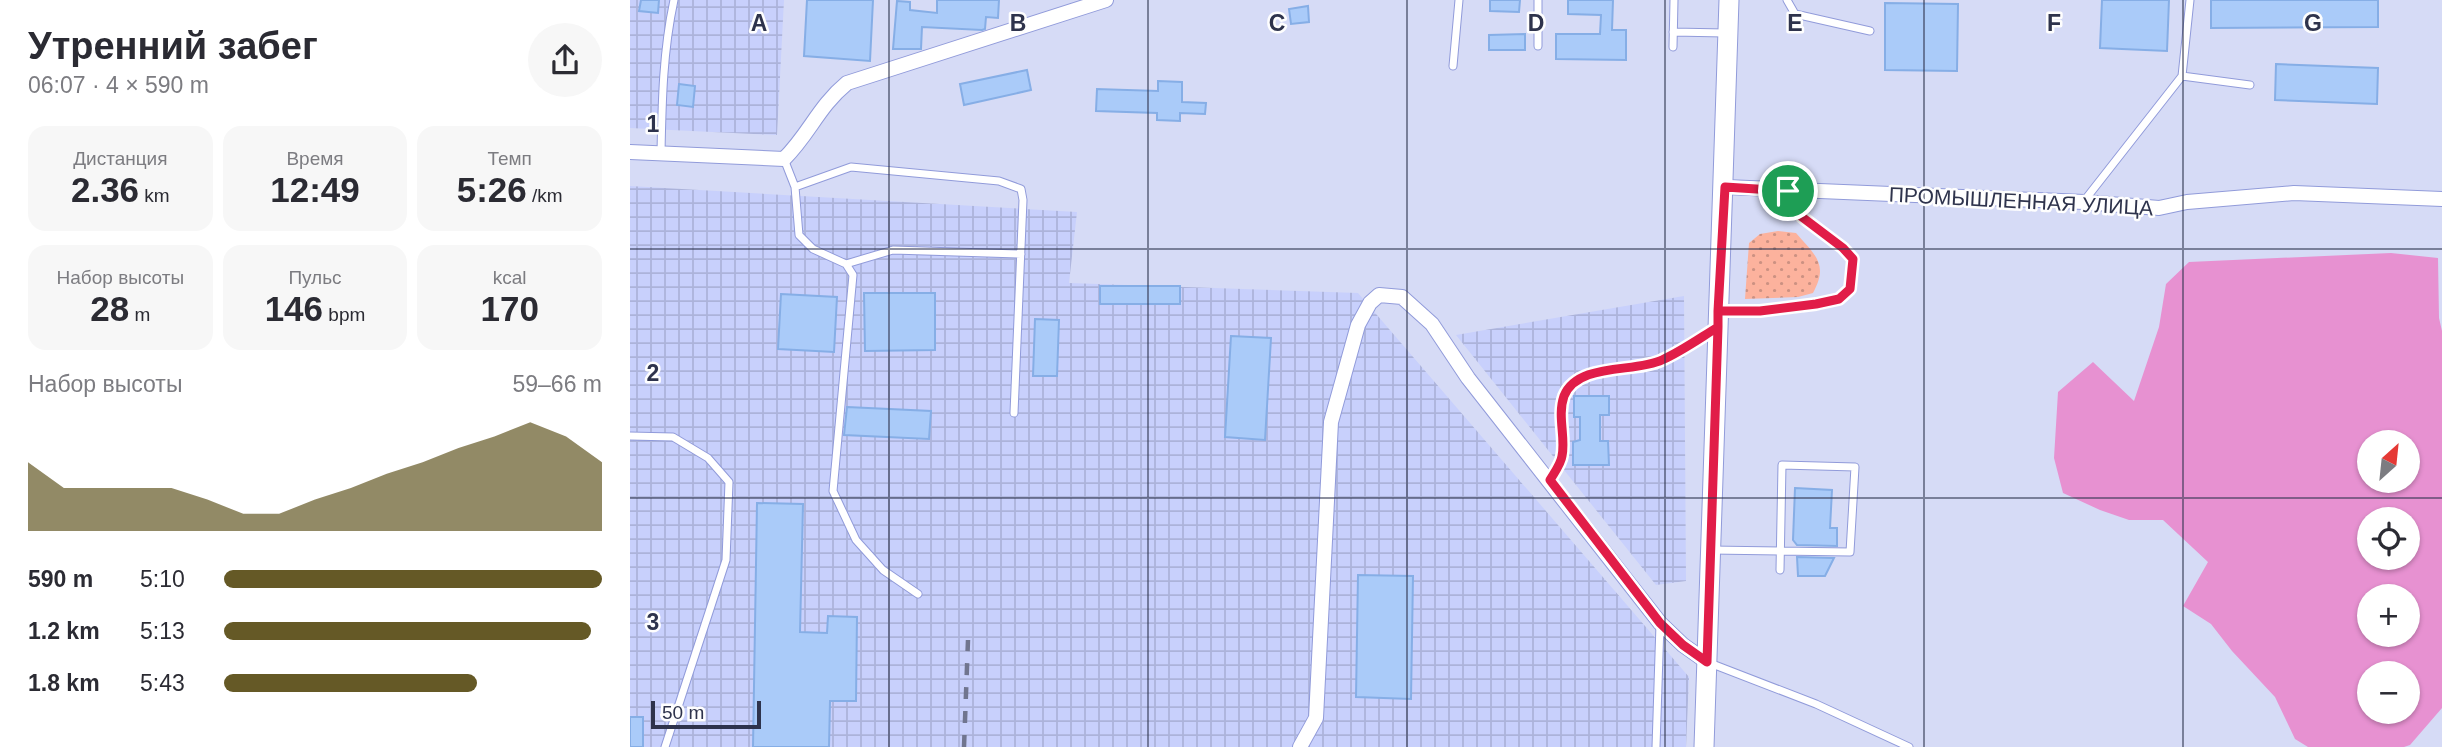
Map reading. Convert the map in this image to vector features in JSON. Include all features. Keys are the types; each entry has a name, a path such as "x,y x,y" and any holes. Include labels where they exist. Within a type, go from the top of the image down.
{"main road":[{"path":"1704,747 1725,187 1729,0"}],"street":[{"path":"630,152 784,159 802,141 815,116 830,97 847,83 1106,0"},
{"name":"ПРОМЫШЛЕННАЯ УЛИЦА","path":"1725,187 2084,202 2159,208 2188,202 2294,193 2442,199"},
{"path":"1300,747 1316,718 1331,422 1358,325 1370,303 1379,295 1402,297 1432,324 1468,378 1660,623 1683,645 1707,662"}],"lane":[{"path":"662,154 663,82 667,31 674,0"},
{"path":"1453,66 1459,0"},
{"path":"1538,0 1538,46"},
{"path":"1673,47 1674,0"},
{"path":"1787,0 1795,14 1870,32"},
{"path":"2084,202 2182,76 2190,0"},
{"path":"1673,32 1728,33"},
{"path":"2182,76 2250,85"},
{"path":"784,159 795,187 799,235 813,249 846,264 853,275 833,491 856,540 883,570 919,594"},
{"path":"795,187 851,167 999,181 1021,189 1023,200 1014,413"},
{"path":"1550,480 1562,457 1564,396 1576,382 1600,371 1662,361 1718,319 1839,299 1850,289 1853,259 1843,248 1802,217 1788,191"},
{"path":"846,264 894,250 1021,254"},
{"path":"630,436 673,437 708,458 729,482 726,560 665,747"},
{"path":"1710,550 1780,551 1850,552 1855,467 1782,465 1780,551 1780,570"},
{"path":"1656,747 1660,623"},
{"path":"1707,662 1815,704 1909,747"}],"shaded area":[{"path":"630,0 784,0 777,135 630,128"},
{"path":"630,186 1077,212 1069,283 1358,293 1689,677 1686,747 630,747"},
{"path":"1778,231 1796,233 1814,254 1820,267 1818,283 1813,293 1798,297 1745,299 1749,243 1760,234"},
{"path":"2391,253 2438,258 2439,318 2442,331 2442,708 2410,745 2308,747 2295,739 2275,697 2211,624 2183,606 2208,562 2163,520 2129,520 2063,493 2054,458 2058,392 2093,362 2134,401 2159,327 2166,284 2189,262"},
{"path":"1684,296 1686,581 1656,585 1456,335"}],"building":[{"path":"641,0 659,0 658,13 639,11"},
{"path":"807,0 873,0 870,61 804,56"},
{"path":"937,0 999,0 998,18 986,17 985,29 982,30 922,27 921,49 893,49 897,1 910,2 910,10 937,13"},
{"path":"1490,0 1520,0 1519,12 1490,11"},
{"path":"1568,0 1613,0 1612,30 1626,30 1626,60 1556,59 1556,34 1600,34 1601,15 1568,14"},
{"path":"2102,0 2169,0 2167,51 2100,48"},
{"path":"2211,0 2378,0 2378,27 2211,28"},
{"path":"1885,3 1958,4 1957,71 1885,70"},
{"path":"1308,6 1309,22 1291,24 1289,9"},
{"path":"1525,34 1525,50 1489,50 1489,35"},
{"path":"2276,64 2378,68 2377,104 2275,100"},
{"path":"1027,70 1031,90 964,105 960,84"},
{"path":"1158,81 1182,82 1182,102 1206,103 1205,114 1180,113 1180,121 1157,120 1157,113 1096,111 1097,89 1158,91"},
{"path":"679,84 695,86 693,107 677,105"},
{"path":"1100,286 1180,286 1180,304 1100,304"},
{"path":"864,293 935,293 935,350 865,351"},
{"path":"781,294 837,297 834,352 778,349"},
{"path":"1035,319 1059,320 1057,376 1033,376"},
{"path":"1231,336 1271,338 1265,440 1225,437"},
{"path":"1574,396 1609,396 1609,415 1600,415 1600,441 1608,441 1609,465 1573,465 1573,442 1580,440 1580,417 1574,417"},
{"path":"847,407 931,411 929,439 844,435"},
{"path":"1795,488 1832,490 1830,528 1837,528 1837,546 1797,545 1793,540"},
{"path":"757,503 803,504 800,632 827,633 828,616 857,617 856,701 830,701 829,747 753,747"},
{"path":"1797,557 1834,558 1825,576 1798,576"},
{"path":"1358,575 1413,576 1411,699 1356,697"},
{"path":"630,717 643,717 643,747 630,747"}],"railway":[{"path":"964,747 968,640"}],"route":[{"path":"1788,191 1725,187 1718,311 1718,327 1662,361 1600,371 1576,382 1564,396 1562,457 1550,480 1660,623 1683,645 1707,662 1718,327 1718,311 1760,311 1816,304 1839,299 1850,289 1853,259 1843,248 1802,217 1788,191"}]}
